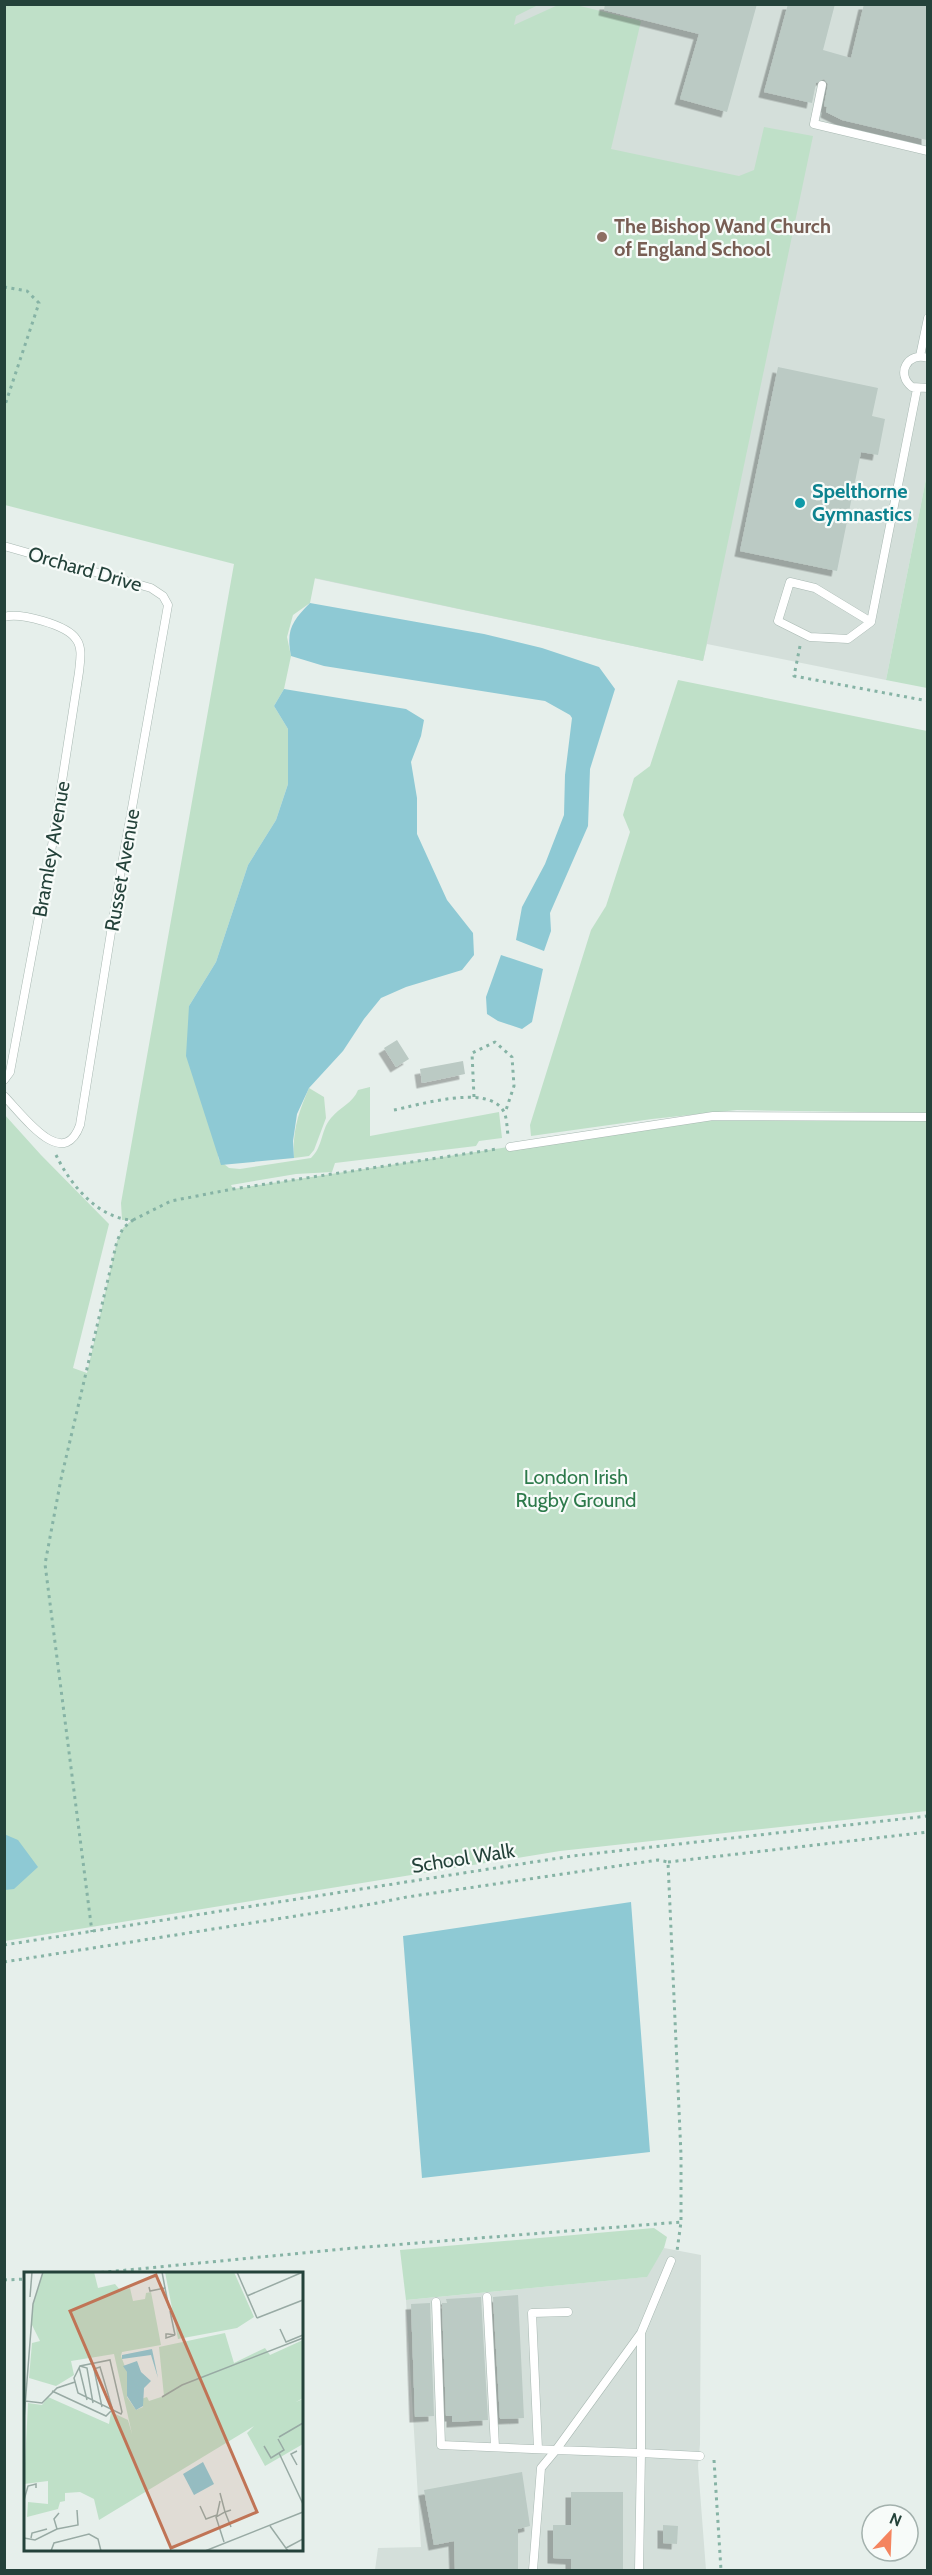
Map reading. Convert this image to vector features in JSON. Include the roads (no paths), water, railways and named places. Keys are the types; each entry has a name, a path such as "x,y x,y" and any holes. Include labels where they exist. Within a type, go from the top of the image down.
{"lane":[{"path":"822,85 814,124 927,151"},
{"path":"927,318 924,357 910,360 904,369 905,380 917,389 927,388"},
{"path":"871,622 815,588 790,582 778,621 810,637 848,639 871,622 917,389"},
{"name":"Orchard Drive","path":"4,546 151,588 163,596"},
{"name":"Russet Avenue","path":"4,1096 52,1142 70,1143 76,1137 80,1125 121,870 168,617 168,605 163,596"},
{"name":"Bramley Avenue","path":"4,616 19,616 57,626 75,637 81,653 80,672 34,945 10,1072 4,1080"},
{"path":"510,1147 713,1116 927,1117"},
{"path":"533,2571 541,2468 641,2333 671,2261"},
{"path":"488,2297 495,2447"},
{"path":"435,2302 441,2445 700,2456"},
{"path":"538,2449 532,2313 568,2312"},
{"path":"639,2571 641,2333"}],"water":[{"path":"310,603 484,634 542,648 599,667 615,689 590,769 588,826 550,913 551,931 544,951 516,940 522,907 545,864 564,815 565,775 572,718 570,715 545,701 324,666 291,656 289,639 292,626"},
{"path":"284,689 406,709 424,720 421,736 411,762 417,798 417,834 447,900 473,933 474,955 462,970 406,987 381,998 343,1051 309,1088 297,1114 293,1141 294,1158 221,1165 186,1056 189,1006 216,962 248,865 276,820 288,784 288,729 274,706"},
{"path":"501,955 543,969 532,1022 522,1029 498,1021 487,1014 486,997"},
{"path":"4,1834 18,1840 38,1867 14,1889 5,1890"},
{"path":"631,1902 650,2152 422,2178 403,1936"}],"place":[{"name":"The Bishop Wand Church of England School","path":"602,237"},
{"name":"Spelthorne Gymnastics","path":"800,503"}],"park label":[{"name":"London Irish Rugby Ground","path":"576,1488"}]}
